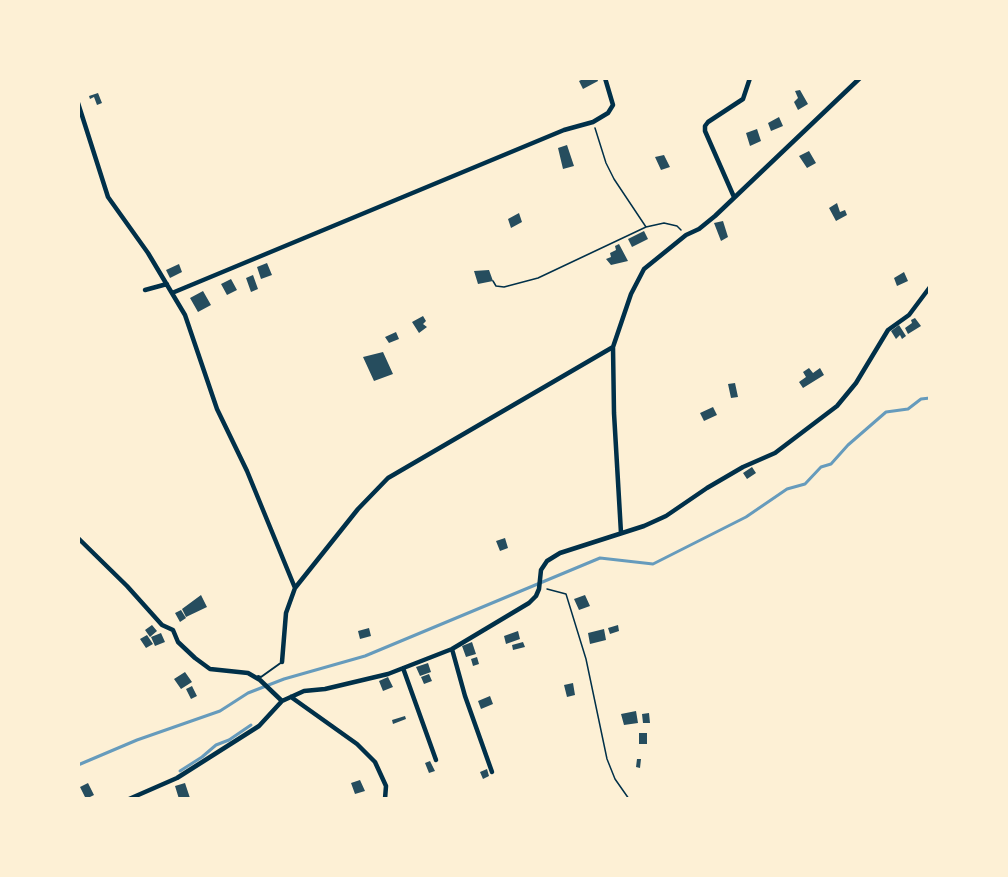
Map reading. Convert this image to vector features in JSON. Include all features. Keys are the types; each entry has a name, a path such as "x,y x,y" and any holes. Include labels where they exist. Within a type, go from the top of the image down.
{"street":[{"path":"172,293 564,130 593,122 608,113 613,105 605,78"},
{"path":"734,197 705,131 705,126 743,99 750,78"},
{"path":"621,533 614,413 613,347 631,294 644,269 686,235 699,229 715,216 860,78"},
{"path":"78,102 108,197 148,253 185,315 217,409 247,471 295,588"},
{"path":"145,290 167,284"},
{"path":"129,799 177,777 259,726 282,702 304,690 334,687 388,674 452,649 529,603 536,596 541,570 547,561 560,553 666,516 743,467 775,453 837,406 856,383 888,330 909,315 930,287"},
{"path":"282,662 286,613 295,588 358,509 388,478 613,347"},
{"path":"78,538 127,586 162,625 173,630 178,642 195,658 210,669 248,673 260,680 282,702"},
{"path":"452,649 465,696 492,772"},
{"path":"403,668 436,760"},
{"path":"291,697 357,744 375,762 386,786 385,799"}],"lane":[{"path":"248,673 261,677 282,662"}],"path":[{"path":"593,122 606,163 614,179 646,227"},
{"path":"493,281 496,286 504,287 538,278 646,227 664,223 677,225 686,235"},
{"path":"540,583 567,594 586,659 607,759 615,779 629,799"}],"building":[{"path":"585,78 597,78 598,81 583,89 579,81"},
{"path":"800,90 808,104 798,110 794,102 798,98 795,91"},
{"path":"98,93 102,103 97,105 94,97 90,99 89,96"},
{"path":"779,117 783,126 771,131 768,123"},
{"path":"757,129 761,141 750,146 746,133"},
{"path":"567,145 574,166 563,169 558,148"},
{"path":"809,151 816,163 807,168 799,156"},
{"path":"664,155 670,167 661,170 655,157"},
{"path":"837,203 840,212 845,210 847,215 836,221 829,208"},
{"path":"519,213 522,222 511,228 508,219"},
{"path":"723,221 728,237 721,241 714,223"},
{"path":"644,231 648,239 632,247 628,239"},
{"path":"619,244 628,261 611,265 606,259 611,257 610,253 616,250 615,246"},
{"path":"267,263 272,275 261,279 257,267"},
{"path":"179,264 182,272 170,278 166,270"},
{"path":"489,270 493,281 478,284 474,271"},
{"path":"904,272 908,281 897,286 894,278"},
{"path":"253,275 258,289 251,292 246,278"},
{"path":"231,279 237,290 227,295 221,284"},
{"path":"203,291 211,305 198,312 190,298"},
{"path":"423,316 426,321 423,324 427,327 419,333 412,322"},
{"path":"915,318 921,326 908,334 905,328"},
{"path":"899,325 906,336 902,339 900,335 896,339 891,331"},
{"path":"396,332 399,339 389,343 385,337"},
{"path":"383,352 393,374 374,381 363,357"},
{"path":"809,368 813,373 820,368 824,375 803,388 799,382 806,377 803,372"},
{"path":"735,383 738,397 731,398 728,384"},
{"path":"713,407 717,415 704,421 700,413"},
{"path":"752,467 756,473 747,479 743,473"},
{"path":"505,538 508,548 500,551 496,541"},
{"path":"201,595 207,607 186,617 182,609"},
{"path":"585,595 590,606 579,610 574,599"},
{"path":"181,610 186,618 180,622 175,613"},
{"path":"152,625 157,631 150,637 145,630"},
{"path":"618,625 619,631 610,634 608,628"},
{"path":"369,628 371,636 360,639 358,631"},
{"path":"604,629 606,640 590,644 588,633"},
{"path":"518,631 520,639 506,644 504,636"},
{"path":"161,633 165,642 155,646 151,637"},
{"path":"147,635 153,644 146,648 140,639"},
{"path":"472,642 476,654 466,657 462,646"},
{"path":"523,642 525,647 513,650 512,645"},
{"path":"477,657 479,664 473,666 471,659"},
{"path":"428,663 431,672 420,676 416,667"},
{"path":"185,672 192,682 181,689 174,679"},
{"path":"429,674 432,681 424,684 421,677"},
{"path":"388,677 393,687 383,691 379,681"},
{"path":"573,683 575,695 567,697 564,685"},
{"path":"192,686 197,696 191,699 186,689"},
{"path":"490,696 493,704 481,709 478,701"},
{"path":"636,711 638,723 624,725 621,714"},
{"path":"649,713 650,723 643,723 642,714"},
{"path":"405,716 406,719 393,724 392,720"},
{"path":"639,733 647,733 647,744 639,744"},
{"path":"637,759 641,759 640,768 636,767"},
{"path":"430,761 435,771 429,773 425,763"},
{"path":"487,769 489,776 483,779 480,772"},
{"path":"360,780 365,791 355,794 351,783"},
{"path":"88,783 94,795 86,799 80,787"},
{"path":"185,783 190,798 179,799 175,786"}],"waterway":[{"path":"78,765 137,740 220,711 248,693 284,679 365,656 600,558 653,564 746,517 787,489 805,484 821,467 831,464 848,445 886,412 908,409 921,399 930,398"},
{"path":"180,771 216,745 229,740 251,725"}]}
